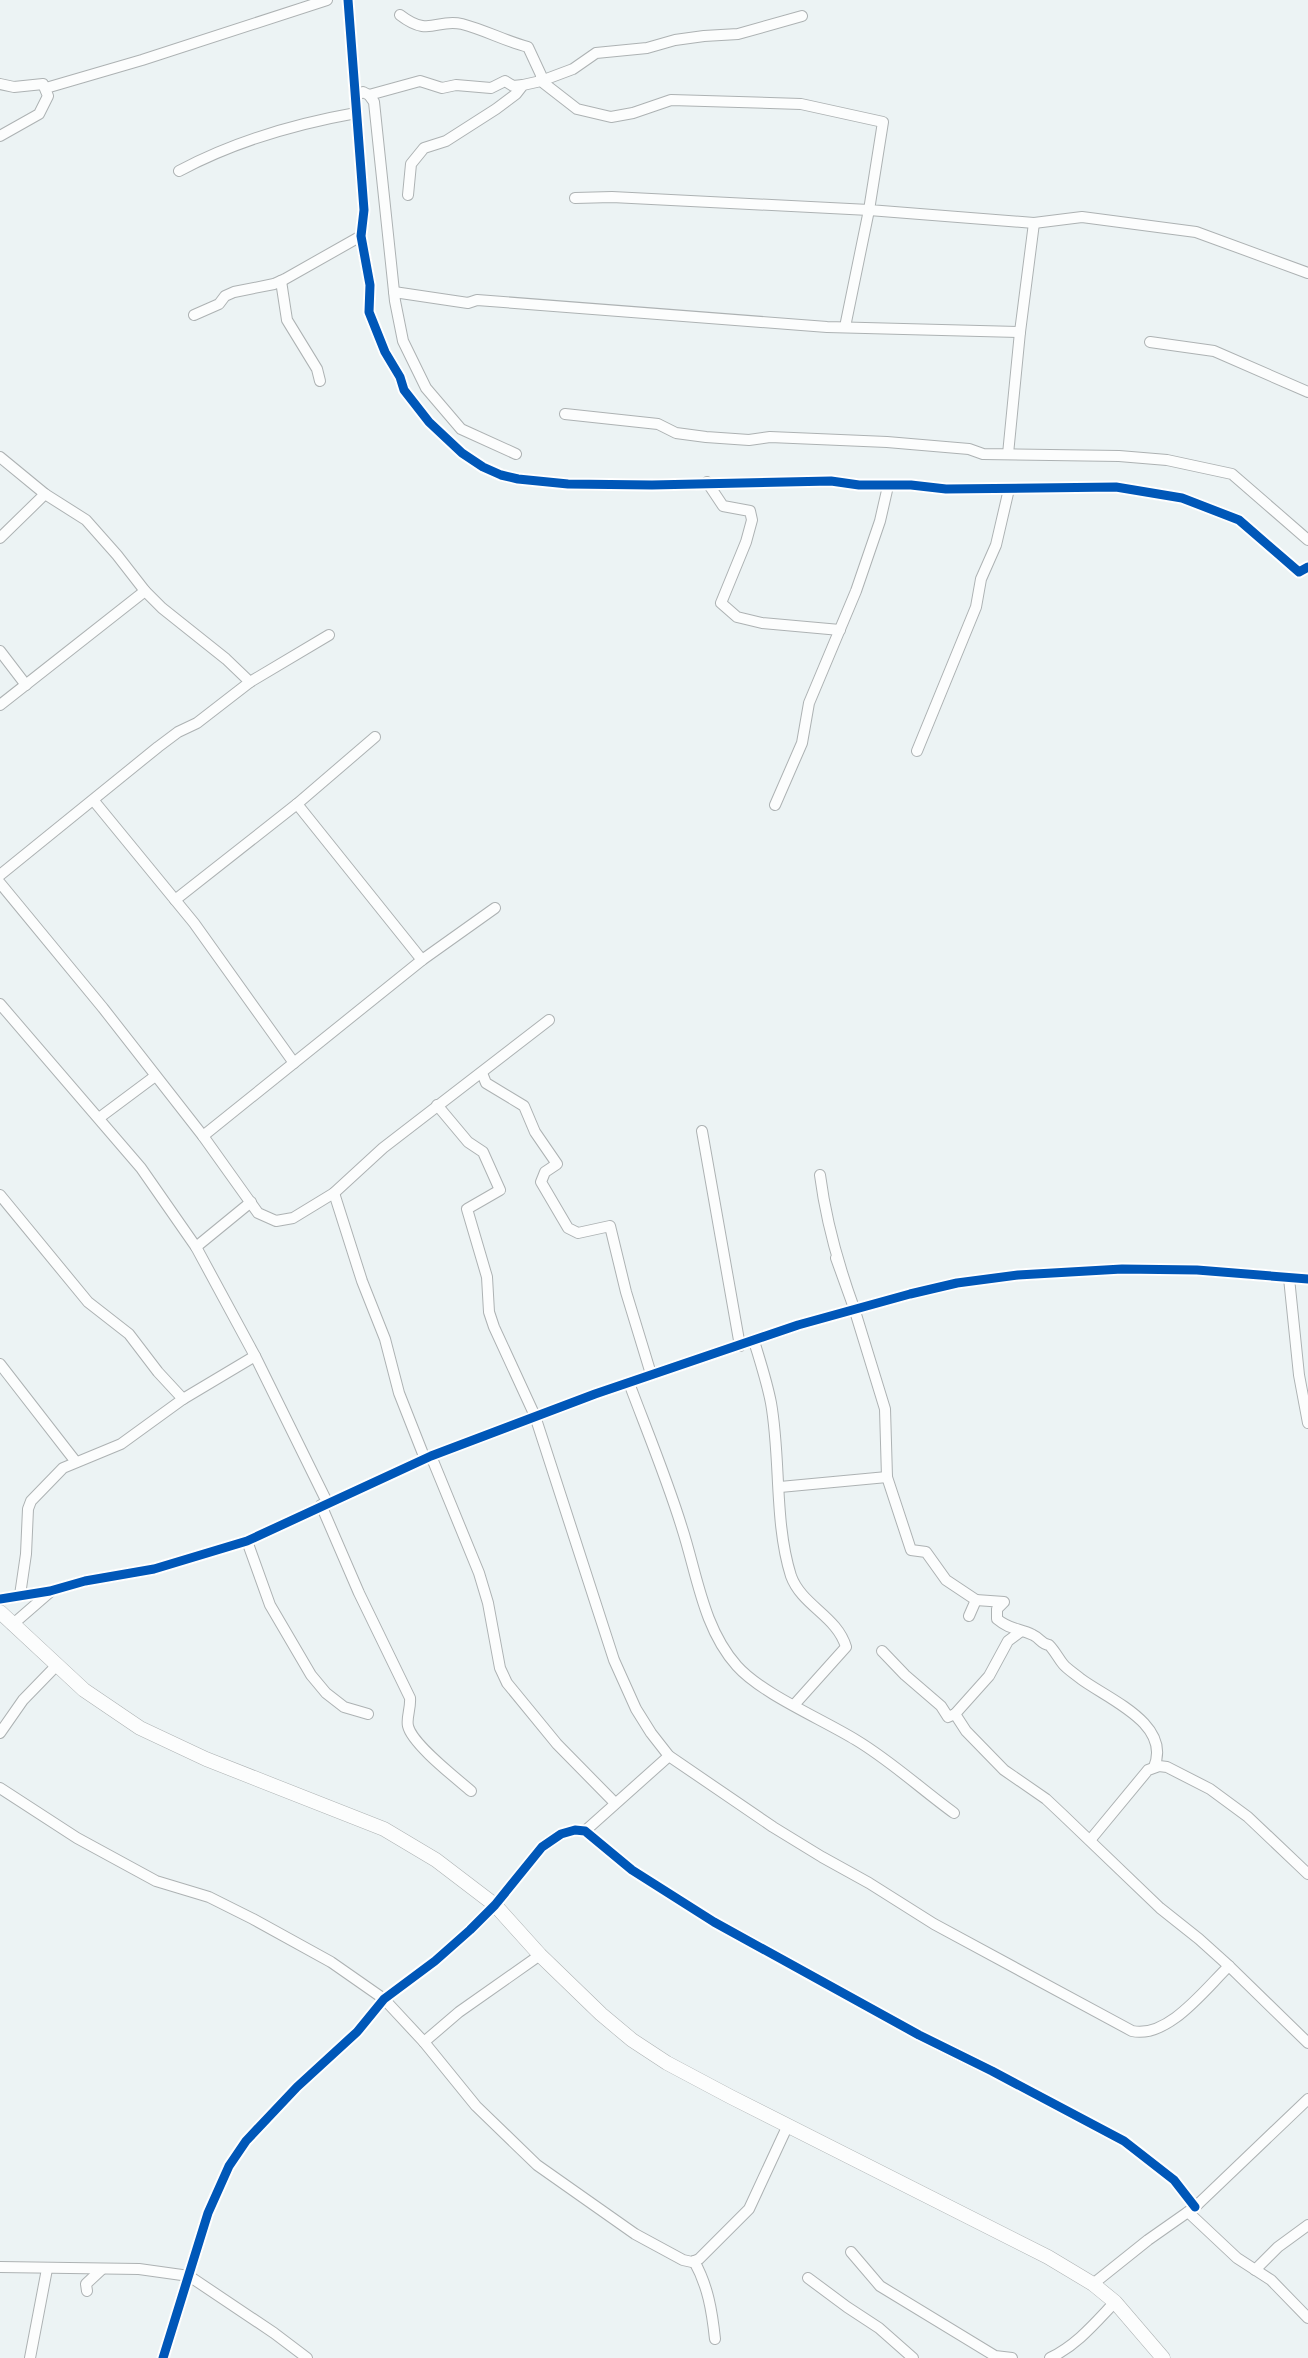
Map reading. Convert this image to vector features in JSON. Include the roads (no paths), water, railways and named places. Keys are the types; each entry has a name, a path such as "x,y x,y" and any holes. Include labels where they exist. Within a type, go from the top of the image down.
{"street":[{"path":"46,88 142,60 327,0"},
{"path":"348,0 364,210 361,236 370,285 369,312 385,352 408,397 438,433 462,453 491,471 518,479 557,484 831,481 859,485 1009,489 1116,487 1182,498 1239,520 1299,572 1308,567"},
{"path":"400,15 409,22 427,28 458,23 490,32 528,47 542,75 541,81"},
{"path":"369,95 420,81 442,88 456,85 491,88 505,81 513,86 524,85 573,69 596,53 647,48 695,37 738,34 802,16"},
{"path":"541,81 577,109 611,117 633,113 671,100 801,104 883,122 869,210 845,327"},
{"path":"0,84 14,87 43,84 48,96 39,114 0,136"},
{"path":"408,195 411,164 424,148 446,141 496,109 524,85"},
{"path":"355,96 363,92 369,95 374,102 394,292 403,341 426,388 461,429 516,454"},
{"path":"178,171 238,143 292,126 356,113"},
{"path":"576,198 612,197 869,210 1035,223 1082,217 1196,232 1308,273"},
{"path":"1008,454 1020,333 1035,223"},
{"path":"194,315 219,304 225,296 234,292 281,281 361,236"},
{"path":"281,281 287,320 318,369 320,381"},
{"path":"394,292 468,303 477,300 845,327 1020,333"},
{"path":"1150,342 1214,351 1308,392"},
{"path":"565,414 658,424 676,433 706,437 749,440 770,437 887,442 969,449 983,454 1119,456 1167,460 1232,474 1308,540"},
{"path":"0,457 45,494 72,510 91,525 145,591 181,625 226,659 250,682"},
{"path":"707,482 723,506 750,511 752,520 746,542 721,603 737,617 762,623 840,630"},
{"path":"776,805 802,743 809,703 863,571 880,521 888,486"},
{"path":"917,751 976,608 981,579 996,545 1009,489"},
{"path":"0,538 45,494"},
{"path":"0,705 145,591"},
{"path":"0,876 158,747 206,717 250,682 328,635"},
{"path":"0,651 26,684"},
{"path":"175,900 297,804 375,737"},
{"path":"94,801 194,923 294,1063"},
{"path":"297,804 422,960"},
{"path":"0,883 103,1008 154,1077 203,1136 258,1212 276,1221 284,1221 306,1211 334,1193 383,1148 549,1020"},
{"path":"203,1136 422,960 495,908"},
{"path":"0,1004 157,1188 196,1248 255,1356 324,1504 359,1593 410,1698 408,1722 413,1738 471,1791"},
{"path":"482,1073 486,1083 524,1106 535,1132 557,1164 545,1172 541,1182 568,1228 578,1233 610,1226 620,1272 651,1374"},
{"path":"99,1118 154,1077"},
{"path":"437,1105 468,1142 483,1152 500,1190 467,1209 487,1277 492,1319 535,1416 614,1660 636,1708 651,1733 669,1756 773,1827 934,1924 1132,2031 1142,2033 1152,2031 1176,2018 1229,1966"},
{"path":"702,1131 740,1346"},
{"path":"820,1175 824,1206 836,1258 885,1409 887,1477 910,1550 926,1552 946,1580 976,1600 1004,1602 997,1609 997,1619 1006,1627 1034,1635 1042,1644 1049,1645 1063,1664 1081,1679 1144,1722 1156,1740 1158,1756 1154,1767"},
{"path":"334,1193 362,1281 385,1339 399,1393 479,1573 488,1603 500,1668 507,1683 557,1744 615,1802"},
{"path":"0,1195 88,1302 129,1334 143,1354 183,1399"},
{"path":"196,1248 251,1202"},
{"path":"0,1599 154,1569 247,1540 428,1458 535,1416 651,1374 854,1308 957,1283 1018,1275 1122,1269 1197,1270 1308,1279"},
{"path":"1289,1278 1299,1375 1308,1423"},
{"path":"754,1341 771,1403 781,1517 792,1576 804,1597 837,1627 846,1647 794,1705"},
{"path":"20,1595 26,1554 29,1505 63,1468 122,1444 183,1399 255,1356"},
{"path":"0,1364 76,1462"},
{"path":"629,1383 682,1526 718,1641 739,1668 760,1685 890,1762 954,1813"},
{"path":"780,1487 887,1477"},
{"path":"247,1540 270,1605 311,1675 326,1693 344,1707 368,1714"},
{"path":"12,1625 50,1591"},
{"path":"969,1616 976,1600"},
{"path":"0,1612 84,1690 150,1733 206,1759 384,1829 436,1860 495,1905 577,1992 632,2040 667,2062 1048,2257 1093,2284 1114,2302 1163,2358"},
{"path":"882,1651 905,1675 941,1706 948,1717 955,1714 989,1676 1008,1641 1020,1632"},
{"path":"0,1733 4,1716 57,1665"},
{"path":"955,1714 966,1731 1004,1770 1046,1799 1091,1839 1160,1908 1229,1966 1308,2043"},
{"path":"585,1831 669,1756"},
{"path":"1091,1839 1148,1770 1154,1767 1167,1767 1210,1789 1248,1817 1308,1874"},
{"path":"0,1788 77,1838 156,1881 209,1897 253,1918 331,1962 384,1999 424,2042 476,2106 537,2165 635,2234 683,2260 694,2261 749,2209 788,2125"},
{"path":"163,2358 208,2213 220,2184 246,2141 297,2087 357,2032 384,1999 435,1961 495,1905 551,1840 575,1830 585,1831 632,1870 714,1922 929,2040 1124,2141 1174,2180 1191,2210 1237,2258 1271,2280 1308,2318"},
{"path":"424,2042 459,2012 540,1955"},
{"path":"1093,2284 1191,2210 1308,2099"},
{"path":"1255,2270 1278,2247 1308,2225"},
{"path":"851,2253 880,2286 995,2356 1012,2358"},
{"path":"694,2261 704,2278 711,2306 715,2339"},
{"path":"0,2267 147,2270 189,2276 274,2333 303,2357"},
{"path":"30,2358 47,2269"},
{"path":"87,2291 86,2284 102,2269"},
{"path":"808,2278 879,2328 913,2358"},
{"path":"1050,2358 1063,2352 1081,2338 1114,2302"}]}
